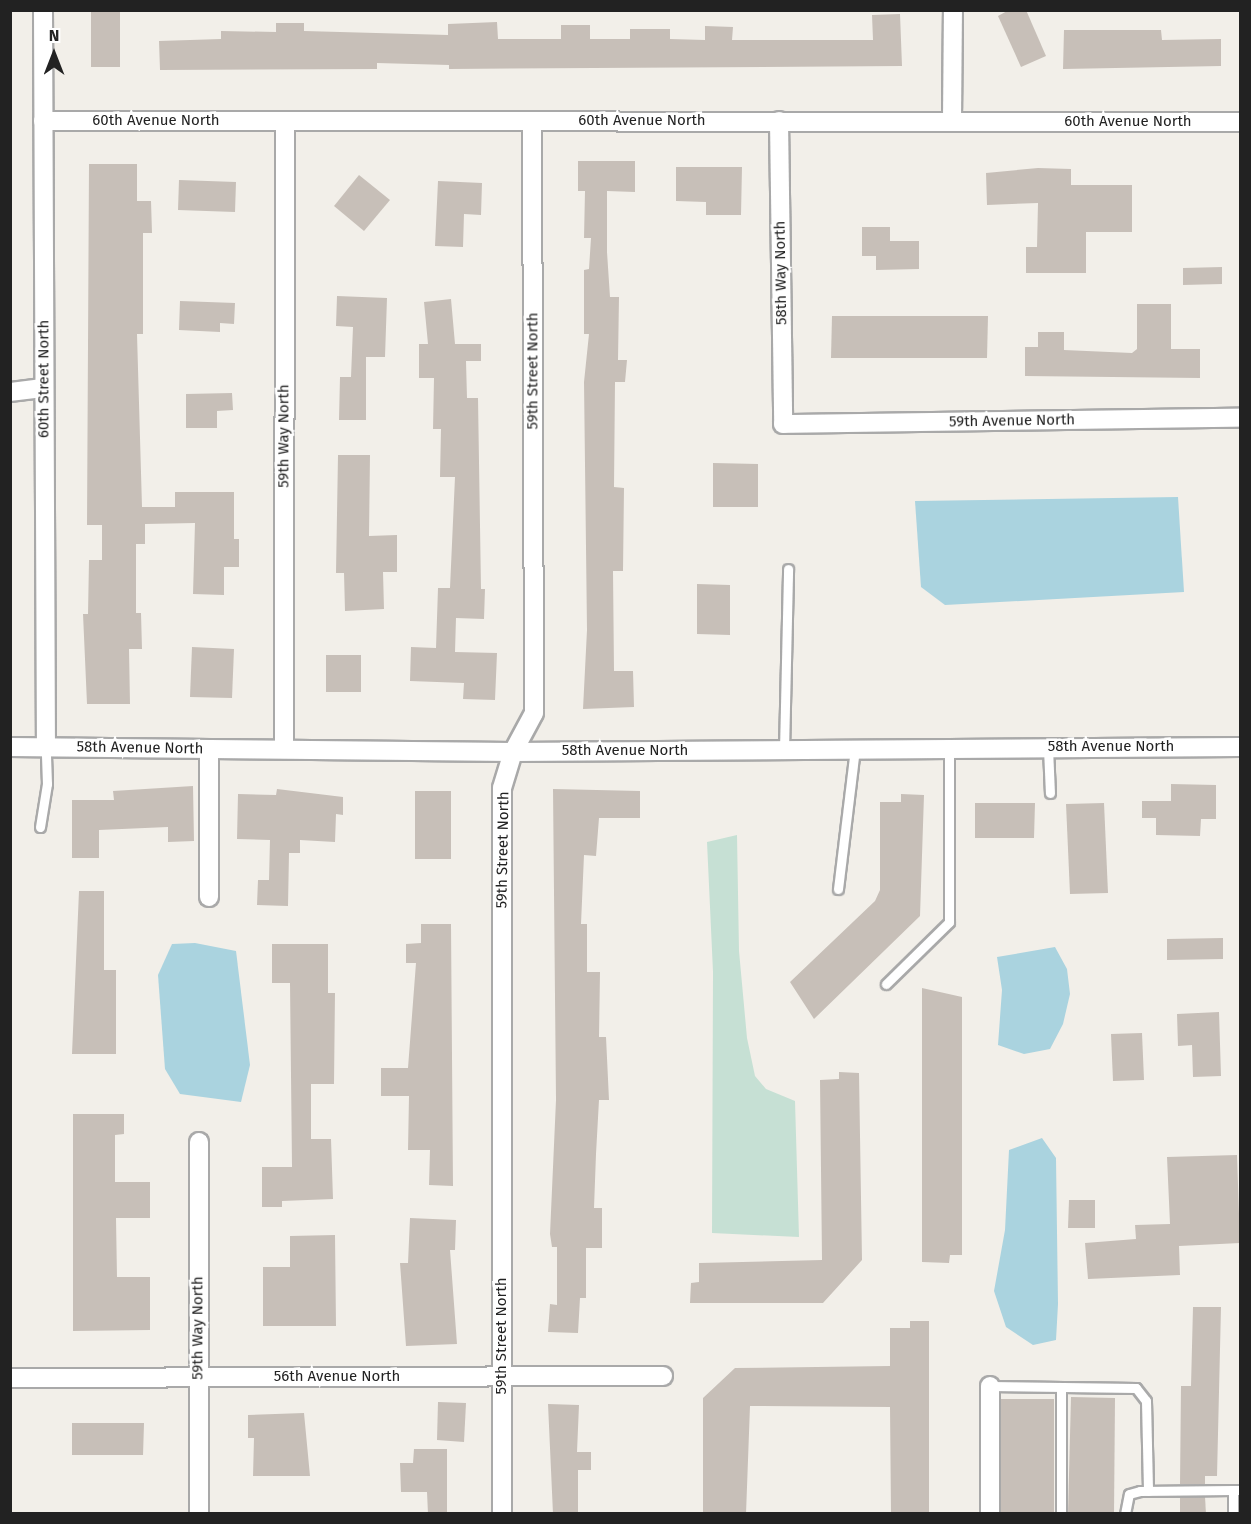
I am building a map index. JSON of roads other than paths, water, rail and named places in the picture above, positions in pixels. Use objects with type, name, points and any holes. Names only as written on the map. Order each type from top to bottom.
[{"type":"street","name":"60th Street North","points":[[43,10],[46,747]]},
{"type":"street","points":[[952,121],[953,10]]},
{"type":"street","name":"60th Avenue North","points":[[43,121],[1240,122]]},
{"type":"street","name":"59th Street North","points":[[502,1514],[502,788],[513,752],[534,713],[532,121]]},
{"type":"street","name":"58th Way North","points":[[779,121],[783,424]]},
{"type":"street","name":"59th Way North","points":[[284,749],[285,122]]},
{"type":"street","points":[[10,392],[44,388]]},
{"type":"street","name":"59th Avenue North","points":[[783,424],[1240,418]]},
{"type":"street","name":"58th Avenue North","points":[[10,747],[513,752],[1240,747]]},
{"type":"street","points":[[209,749],[209,897]]},
{"type":"street","name":"59th Way North","points":[[199,1142],[199,1514]]},
{"type":"street","name":"56th Avenue North","points":[[10,1378],[663,1376]]},
{"type":"street","points":[[990,1386],[990,1514]]},
{"type":"lane","points":[[784,750],[788,569]]},
{"type":"lane","points":[[40,827],[47,784],[46,747]]},
{"type":"lane","points":[[1048,748],[1050,793]]},
{"type":"lane","points":[[838,889],[855,749]]},
{"type":"lane","points":[[886,984],[949,922],[949,749]]},
{"type":"lane","points":[[990,1386],[1136,1388],[1146,1401],[1148,1491]]},
{"type":"lane","points":[[1061,1387],[1061,1514]]},
{"type":"lane","points":[[1125,1514],[1130,1494],[1148,1491],[1237,1490],[1233,1514]]},
{"type":"water","points":[[1178,497],[1184,592],[945,605],[921,587],[915,501]]},
{"type":"water","points":[[195,943],[236,951],[250,1065],[241,1102],[180,1094],[165,1069],[158,975],[172,944]]},
{"type":"water","points":[[1055,947],[1067,969],[1070,994],[1063,1024],[1050,1049],[1024,1054],[998,1045],[1002,990],[997,957]]},
{"type":"water","points":[[1042,1138],[1056,1158],[1058,1304],[1056,1340],[1033,1345],[1006,1327],[994,1291],[1005,1230],[1009,1150]]}]
